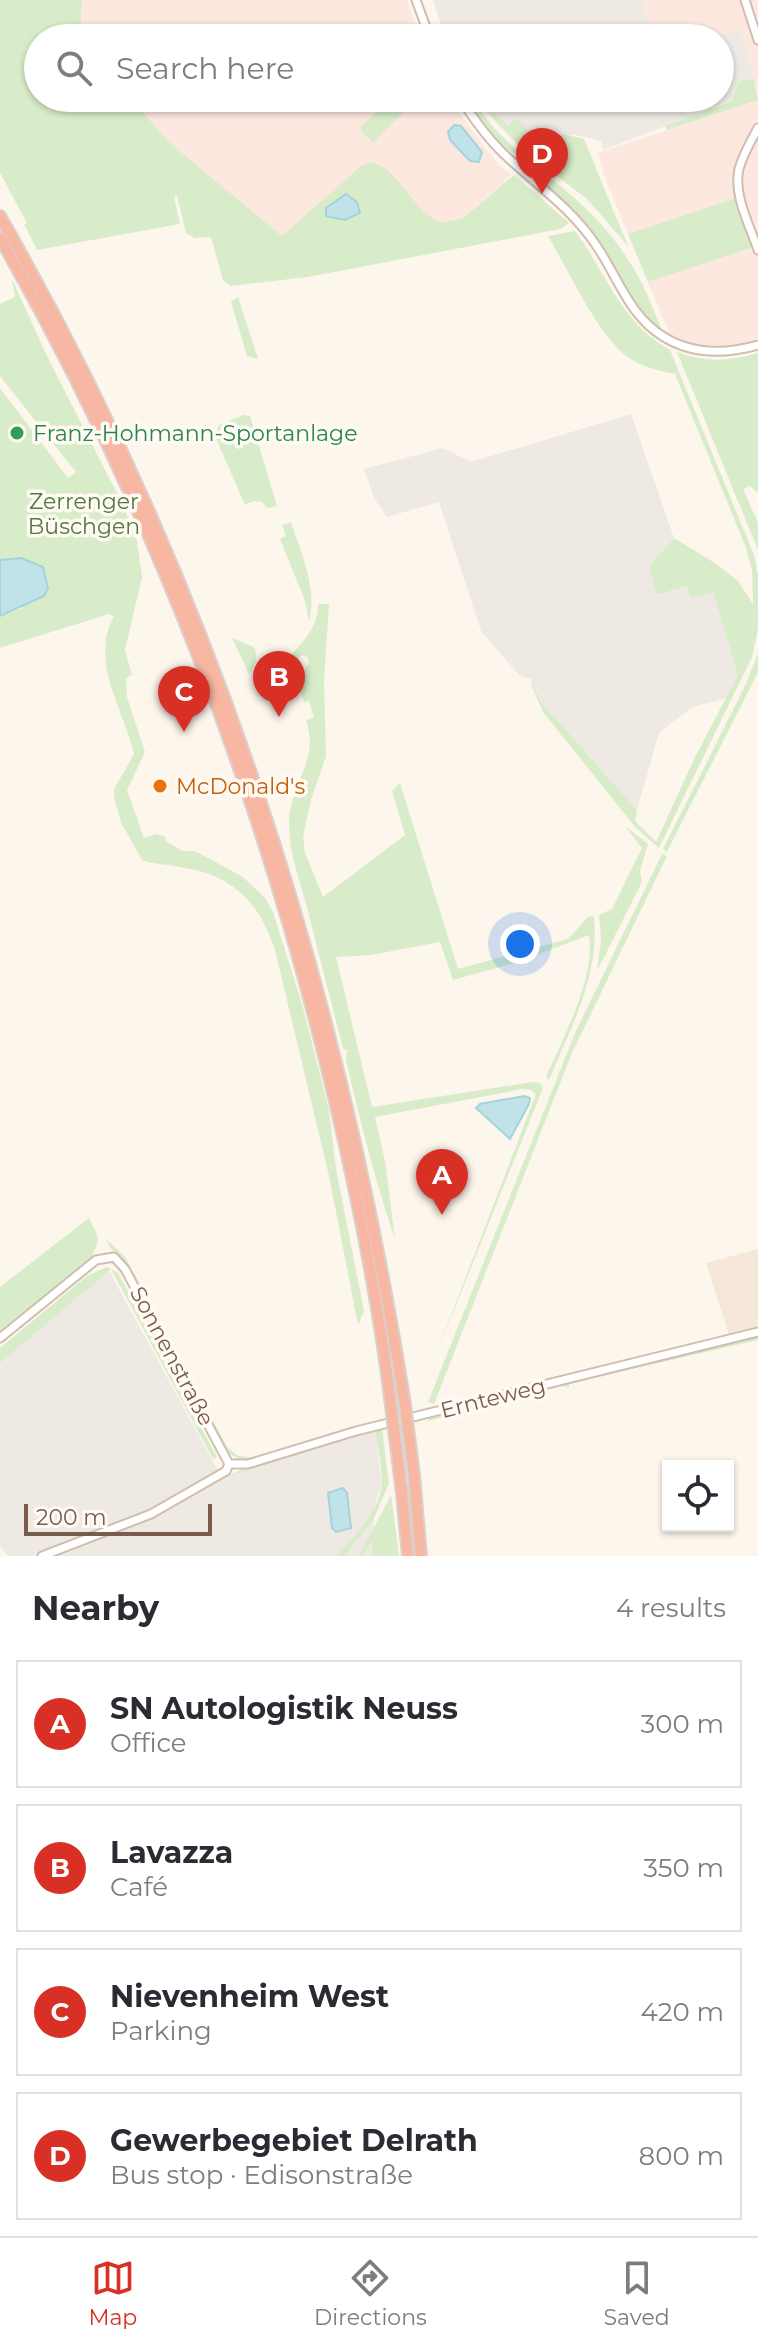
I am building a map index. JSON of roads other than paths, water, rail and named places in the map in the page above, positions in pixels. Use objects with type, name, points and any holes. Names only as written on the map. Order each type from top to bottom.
[{"type":"highway","points":[[0,216],[86,375],[138,484],[197,622],[258,786],[299,919],[335,1053],[374,1224],[405,1404],[421,1556]]},
{"type":"highway","points":[[0,238],[58,345],[131,498],[185,625],[247,790],[302,969],[362,1226],[391,1406],[408,1556]]},
{"type":"street","points":[[416,0],[425,24]]},
{"type":"street","points":[[745,0],[758,40]]},
{"type":"street","points":[[471,112],[499,149],[561,203],[578,222],[608,264],[632,308],[652,329],[676,344],[703,351],[734,351],[758,345]]},
{"type":"street","points":[[758,128],[739,167],[737,179],[758,250]]},
{"type":"street","name":"Sonnenstraße","points":[[0,1338],[96,1260],[108,1256],[119,1260],[229,1464]]},
{"type":"street","name":"Ernteweg","points":[[229,1464],[248,1464],[356,1431],[758,1332]]},
{"type":"street","points":[[42,1556],[163,1508],[226,1471],[229,1464]]},
{"type":"water","points":[[454,125],[461,126],[482,152],[479,162],[470,161],[450,140],[448,132]]},
{"type":"water","points":[[346,194],[357,202],[360,213],[345,220],[326,216],[326,208]]},
{"type":"water","points":[[21,558],[43,567],[48,588],[44,596],[0,616],[0,560]]},
{"type":"water","points":[[524,1096],[530,1098],[529,1104],[510,1139],[476,1108],[480,1104]]},
{"type":"water","points":[[343,1488],[347,1493],[351,1528],[336,1532],[332,1528],[328,1493]]},
{"type":"place","name":"Gewerbegebiet Delrath","points":[[542,194]]},
{"type":"place","name":"Franz-Hohmann-Sportanlage","points":[[17,433]]},
{"type":"place","name":"Lavazza","points":[[279,717]]},
{"type":"place","name":"Nievenheim West","points":[[184,732]]},
{"type":"place","name":"McDonald's","points":[[160,786]]},
{"type":"place","name":"SN Autologistik Neuss","points":[[442,1215]]},
{"type":"park label","name":"Zerrenger Büschgen","points":[[84,514]]}]
